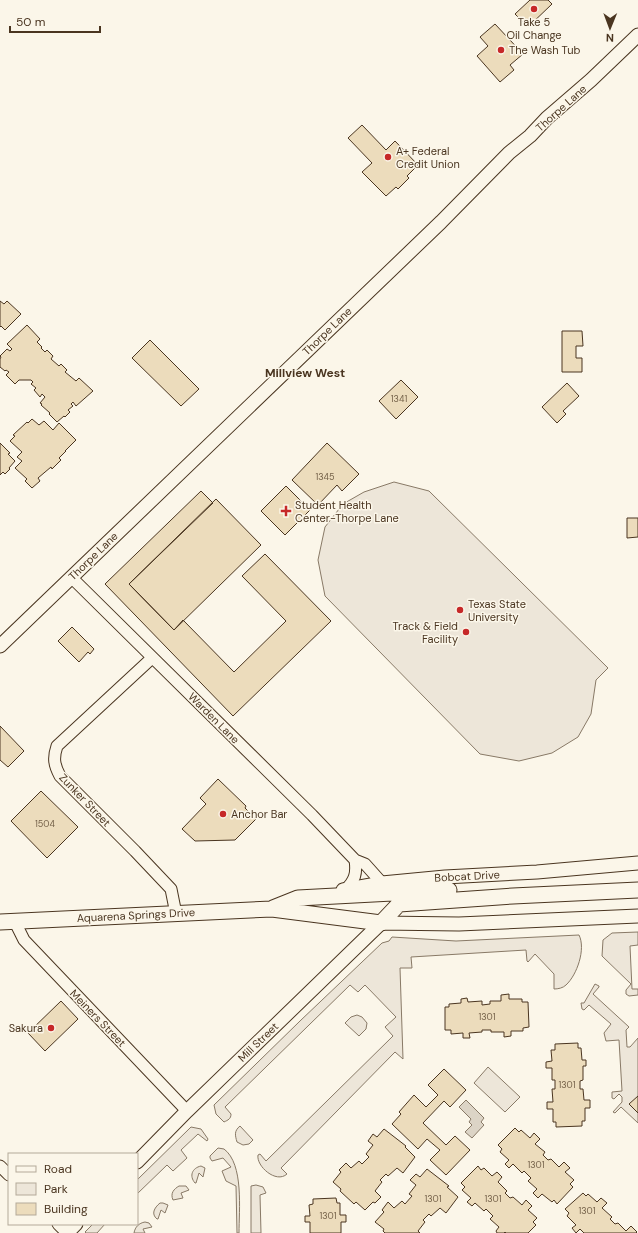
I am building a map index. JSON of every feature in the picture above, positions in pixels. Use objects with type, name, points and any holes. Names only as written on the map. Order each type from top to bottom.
[{"type":"main road","name":"Aquarena Springs Drive","points":[[272,909],[298,898],[465,890],[514,896]]},
{"type":"main road","name":"Aquarena Springs Drive","points":[[7,922],[272,909],[381,923],[399,904],[514,896],[638,890]]},
{"type":"street","name":"Thorpe Lane","points":[[0,646],[441,222],[509,154],[530,136],[547,118],[592,80],[638,35]]},
{"type":"street","name":"Warden Lane","points":[[71,577],[312,815],[355,860],[365,864],[382,883]]},
{"type":"street","name":"Zunker Street","points":[[152,658],[57,746],[54,754],[54,761],[55,768],[60,776],[135,851],[171,890],[176,914]]},
{"type":"street","points":[[346,890],[354,880],[356,873],[355,860]]},
{"type":"street","name":"Bobcat Drive","points":[[298,898],[382,883],[638,863]]},
{"type":"street","points":[[381,923],[459,924],[638,916]]},
{"type":"street","name":"Meiners Street","points":[[7,922],[187,1111]]},
{"type":"street","name":"Mill Street","points":[[138,1161],[187,1111],[381,923]]},
{"type":"street","points":[[0,1166],[8,1174]]},
{"type":"street","points":[[59,1225],[67,1233],[75,1225]]},
{"type":"green space","name":"Track & Field Facility","points":[[394,482],[429,491],[608,668],[596,680],[591,714],[578,737],[552,753],[519,761],[480,754],[325,596],[318,560],[325,527],[343,504],[364,492]]},
{"type":"green space","points":[[638,932],[638,945],[630,946],[632,989],[638,989],[638,995],[629,996],[626,994],[626,990],[631,984],[602,956],[603,940],[612,933]]},
{"type":"green space","points":[[579,935],[581,941],[581,954],[577,968],[570,981],[562,988],[557,989],[554,989],[554,974],[535,954],[528,962],[526,950],[411,957],[412,968],[400,968],[403,1059],[395,1052],[281,1168],[287,1174],[283,1177],[272,1175],[263,1168],[258,1159],[258,1155],[260,1154],[266,1161],[393,1036],[385,1027],[396,1017],[365,985],[358,992],[350,985],[225,1107],[231,1114],[229,1119],[224,1122],[216,1114],[214,1105],[382,943],[389,941],[392,937],[456,941]]},
{"type":"green space","points":[[595,984],[599,987],[593,994],[629,1027],[626,1030],[627,1047],[630,1047],[638,1038],[638,1123],[621,1107],[615,1113],[613,1112],[622,1102],[622,1097],[619,1094],[614,1099],[612,1098],[612,1092],[622,1091],[619,1040],[606,1041],[604,1033],[611,1024],[589,1005],[584,1010],[582,1009],[581,1003],[584,1003]]},
{"type":"green space","points":[[357,1015],[362,1017],[367,1023],[366,1029],[359,1036],[345,1023],[351,1017]]},
{"type":"green space","points":[[488,1067],[520,1097],[505,1112],[474,1083]]},
{"type":"green space","points":[[240,1126],[253,1140],[249,1144],[243,1145],[237,1142],[236,1133]]},
{"type":"green space","points":[[191,1127],[201,1129],[208,1139],[207,1141],[198,1134],[181,1150],[187,1158],[173,1171],[167,1165],[138,1193],[138,1179]]},
{"type":"green space","points":[[218,1148],[224,1149],[230,1156],[235,1165],[238,1176],[240,1200],[239,1233],[237,1233],[236,1186],[226,1181],[222,1171],[231,1167],[223,1158],[212,1161],[210,1158],[210,1156]]},
{"type":"green space","points":[[201,1166],[205,1168],[203,1177],[199,1173],[195,1183],[192,1178],[192,1173],[195,1169]]},
{"type":"green space","points":[[256,1185],[263,1187],[266,1193],[260,1195],[261,1233],[251,1233],[251,1186]]},
{"type":"green space","points":[[179,1186],[186,1186],[189,1190],[181,1193],[183,1198],[173,1200],[173,1192]]},
{"type":"green space","points":[[160,1203],[168,1205],[165,1213],[161,1210],[157,1219],[154,1215],[154,1211]]},
{"type":"green space","points":[[141,1223],[149,1223],[152,1227],[143,1229],[145,1233],[134,1233],[135,1229]]},
{"type":"green space","points":[[92,1225],[104,1225],[97,1233],[85,1232]]},
{"type":"shaded area","points":[[466,1100],[484,1118],[481,1122],[484,1125],[472,1138],[465,1132],[472,1125],[469,1122],[471,1119],[459,1107]]},
{"type":"building","name":"Take 5 Oil Change","points":[[530,0],[548,0],[552,4],[528,27],[515,14]]},
{"type":"building","name":"The Wash Tub","points":[[495,24],[523,54],[510,65],[514,70],[500,82],[477,56],[488,46],[480,37]]},
{"type":"building","name":"A+ Federal Credit Union","points":[[362,125],[386,150],[395,141],[418,165],[407,176],[409,178],[398,189],[396,187],[386,196],[362,172],[372,163],[348,138]]},
{"type":"building","points":[[0,301],[4,304],[7,301],[21,314],[5,330],[1,326],[0,327]]},
{"type":"building","points":[[27,325],[40,339],[37,342],[42,347],[41,348],[45,352],[47,350],[53,356],[51,359],[59,366],[61,364],[67,370],[65,372],[76,381],[79,378],[93,391],[76,406],[73,402],[71,404],[73,406],[68,410],[70,412],[57,422],[41,405],[42,404],[40,403],[45,397],[42,394],[40,397],[34,390],[36,388],[31,384],[33,382],[31,380],[19,380],[15,384],[6,375],[9,372],[0,367],[0,356],[7,349],[10,351],[12,349],[7,344]]},
{"type":"building","points":[[562,331],[582,331],[583,346],[576,346],[576,358],[582,358],[582,372],[562,372]]},
{"type":"building","points":[[150,340],[199,389],[181,406],[132,358]]},
{"type":"building","points":[[401,380],[418,397],[396,419],[379,401]]},
{"type":"building","points":[[567,383],[579,396],[563,411],[566,414],[557,423],[542,407]]},
{"type":"building","points":[[32,419],[39,425],[44,421],[53,430],[59,423],[76,440],[59,458],[61,460],[52,469],[51,467],[38,478],[40,481],[32,488],[25,481],[27,479],[15,468],[22,461],[17,457],[22,452],[10,441],[15,436],[13,435]]},
{"type":"building","points":[[0,443],[10,453],[8,454],[15,461],[5,474],[3,472],[0,475]]},
{"type":"building","points":[[327,443],[359,474],[342,491],[337,485],[318,505],[292,480]]},
{"type":"building","name":"Student Health Center-Thorpe Lane","points":[[286,486],[310,510],[285,535],[261,511]]},
{"type":"building","points":[[201,491],[213,503],[129,584],[174,630],[183,620],[234,672],[286,621],[242,576],[265,554],[331,621],[233,716],[105,584]]},
{"type":"building","points":[[216,499],[261,545],[174,630],[129,584]]},
{"type":"building","points":[[627,518],[638,518],[638,537],[627,538]]},
{"type":"building","points":[[72,627],[94,649],[90,654],[88,652],[79,662],[58,641]]},
{"type":"building","points":[[0,726],[24,751],[8,767],[0,760]]},
{"type":"building","name":"Anchor Bar","points":[[218,779],[246,806],[245,808],[256,819],[235,840],[195,841],[182,829],[206,804],[200,798]]},
{"type":"building","points":[[41,791],[78,827],[47,858],[11,821]]},
{"type":"building","points":[[509,994],[509,999],[522,999],[522,1002],[528,1002],[529,1027],[523,1028],[523,1031],[511,1031],[511,1036],[504,1037],[504,1032],[482,1030],[482,1032],[469,1033],[470,1038],[463,1038],[463,1033],[451,1034],[451,1030],[445,1030],[445,1007],[449,1007],[449,1004],[461,1003],[461,999],[467,998],[468,1002],[482,1001],[482,1005],[490,1004],[490,1001],[501,1001],[501,995]]},
{"type":"building","name":"Sakura","points":[[61,1001],[78,1019],[45,1051],[28,1033]]},
{"type":"building","points":[[578,1043],[578,1048],[581,1048],[582,1060],[586,1060],[586,1066],[583,1066],[583,1080],[580,1081],[580,1089],[583,1089],[584,1100],[590,1100],[590,1108],[585,1108],[585,1121],[582,1121],[582,1126],[556,1127],[556,1122],[553,1122],[553,1109],[547,1109],[547,1102],[553,1102],[552,1089],[555,1089],[555,1080],[552,1080],[552,1068],[546,1068],[546,1062],[552,1061],[551,1050],[555,1050],[555,1044]]},
{"type":"building","points":[[444,1069],[466,1090],[450,1107],[444,1101],[423,1123],[446,1145],[455,1136],[470,1150],[446,1175],[430,1160],[440,1150],[427,1139],[418,1149],[392,1124],[401,1114],[399,1112],[414,1095],[426,1107],[438,1095],[428,1085]]},
{"type":"building","points":[[638,1096],[638,1113],[629,1104]]},
{"type":"building","points":[[515,1128],[519,1132],[521,1130],[530,1138],[534,1133],[540,1139],[535,1144],[545,1152],[543,1155],[548,1160],[551,1159],[559,1167],[564,1162],[570,1168],[565,1172],[574,1180],[570,1184],[573,1187],[557,1204],[554,1200],[552,1202],[542,1194],[538,1198],[533,1193],[537,1189],[528,1181],[531,1178],[524,1171],[522,1173],[513,1164],[509,1168],[505,1164],[509,1160],[500,1152],[502,1149],[498,1145]]},
{"type":"building","points":[[384,1129],[406,1146],[405,1147],[415,1157],[403,1173],[397,1168],[388,1176],[386,1174],[380,1180],[382,1182],[375,1191],[381,1197],[365,1210],[356,1202],[354,1204],[333,1182],[341,1172],[339,1170],[346,1163],[351,1168],[359,1161],[362,1164],[369,1157],[366,1154],[373,1145],[368,1141],[373,1134],[377,1137]]},
{"type":"building","points":[[478,1166],[481,1170],[484,1168],[492,1176],[497,1172],[502,1177],[498,1182],[507,1191],[505,1193],[510,1198],[513,1197],[522,1205],[526,1200],[532,1206],[528,1210],[537,1218],[533,1222],[536,1225],[528,1233],[497,1233],[496,1231],[499,1227],[490,1219],[493,1216],[486,1209],[484,1211],[475,1203],[472,1206],[467,1202],[471,1198],[462,1190],[465,1187],[461,1183]]},
{"type":"building","points":[[427,1169],[449,1186],[447,1187],[458,1197],[446,1213],[440,1208],[431,1216],[429,1214],[423,1220],[425,1222],[418,1231],[420,1233],[385,1233],[383,1231],[384,1229],[375,1222],[384,1212],[382,1210],[388,1202],[394,1208],[402,1201],[405,1204],[412,1196],[409,1194],[416,1185],[410,1180],[416,1174],[420,1177]]},
{"type":"building","points":[[583,1193],[586,1196],[588,1194],[597,1202],[601,1198],[607,1203],[602,1208],[612,1217],[610,1219],[615,1224],[618,1223],[626,1231],[631,1226],[637,1232],[584,1233],[580,1229],[576,1233],[572,1228],[576,1225],[567,1216],[569,1213],[565,1209]]},
{"type":"building","points":[[336,1198],[337,1203],[340,1203],[340,1215],[346,1215],[346,1222],[341,1222],[341,1233],[310,1233],[310,1222],[305,1222],[305,1216],[310,1216],[309,1205],[313,1204],[313,1199]]},
{"type":"place","name":"Take 5 Oil Change","points":[[534,9]]},
{"type":"place","name":"The Wash Tub","points":[[501,50]]},
{"type":"place","name":"A+ Federal Credit Union","points":[[388,157]]},
{"type":"place","name":"Student Health Center-Thorpe Lane","points":[[286,511]]},
{"type":"place","name":"Texas State University","points":[[460,610]]},
{"type":"place","name":"Track & Field Facility","points":[[466,632]]},
{"type":"place","name":"Anchor Bar","points":[[223,814]]},
{"type":"place","name":"Sakura","points":[[51,1028]]},
{"type":"district","name":"Millview West","points":[[305,373]]}]
